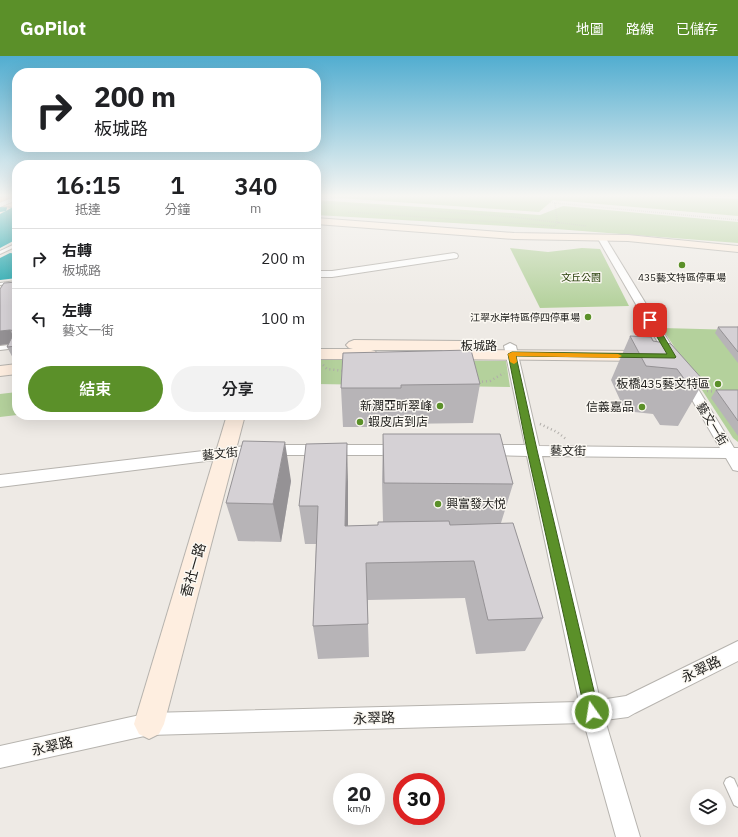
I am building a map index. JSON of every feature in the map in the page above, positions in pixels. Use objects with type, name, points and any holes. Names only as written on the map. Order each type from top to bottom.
[{"type":"street","points":[[399,233],[522,243],[603,240],[738,255]]},
{"type":"street","points":[[480,233],[670,242],[738,249]]},
{"type":"street","name":"藝文一街","points":[[603,240],[670,352],[734,453],[738,466]]},
{"type":"street","points":[[321,274],[332,274],[454,256]]},
{"type":"street","points":[[511,350],[532,450],[592,712],[628,837]]},
{"type":"street","name":"板城路","points":[[321,353],[511,350],[670,352]]},
{"type":"street","points":[[0,371],[12,370]]},
{"type":"street","points":[[0,379],[12,378]]},
{"type":"street","name":"香社一路","points":[[149,724],[235,420]]},
{"type":"street","name":"藝文街","points":[[0,481],[254,450],[418,450]]},
{"type":"street","name":"藝文街","points":[[472,450],[734,453]]},
{"type":"street","name":"永翠路","points":[[0,757],[149,724],[592,712],[628,706],[738,651]]},
{"type":"lane","points":[[0,253],[12,247]]},
{"type":"lane","points":[[0,284],[12,283]]},
{"type":"lane","points":[[0,348],[12,347]]},
{"type":"lane","points":[[730,783],[738,801]]},
{"type":"path","points":[[634,339],[648,332]]},
{"type":"path","points":[[321,359],[327,369],[349,371]]},
{"type":"path","points":[[474,382],[490,381],[504,373]]},
{"type":"path","points":[[705,391],[725,392]]},
{"type":"path","points":[[535,423],[544,425],[557,432],[567,440]]},
{"type":"green space","points":[[614,233],[738,233],[738,243]]},
{"type":"green space","name":"文丘公園","points":[[510,248],[548,252],[582,248],[600,249],[629,306],[540,308]]},
{"type":"green space","name":"板橋435藝文特區","points":[[662,328],[738,330],[738,442],[733,438]]},
{"type":"green space","points":[[321,359],[506,361],[510,387],[321,384]]},
{"type":"green space","points":[[12,393],[12,416],[0,417],[0,394]]},
{"type":"water","points":[[0,233],[12,233],[12,242],[0,248]]},
{"type":"water","points":[[12,253],[12,279],[0,280],[0,258]]},
{"type":"building","points":[[12,282],[12,330],[0,331],[0,289],[4,283]]},
{"type":"building","points":[[718,327],[738,327],[738,352]]},
{"type":"building","points":[[630,336],[651,337],[653,341],[671,344],[704,381],[685,380],[677,369],[646,366]]},
{"type":"building","points":[[12,337],[12,346],[7,347]]},
{"type":"building","points":[[471,350],[480,384],[401,385],[401,388],[341,388],[343,353]]},
{"type":"building","points":[[716,390],[738,390],[738,421]]},
{"type":"building","points":[[383,434],[500,434],[513,484],[384,483]]},
{"type":"building","points":[[243,441],[285,442],[273,504],[226,503]]},
{"type":"building","points":[[347,443],[345,526],[378,525],[378,522],[449,521],[450,525],[513,523],[543,618],[488,620],[474,561],[366,563],[368,624],[313,626],[318,506],[299,506],[306,444]]},
{"type":"slow traffic","points":[[514,362],[512,354],[618,356]]},
{"type":"place","name":"435藝文特區停車場","points":[[682,265]]},
{"type":"place","name":"江翠水岸特區停四停車場","points":[[588,317]]},
{"type":"place","name":"板橋435藝文特區","points":[[718,384]]},
{"type":"place","name":"新潤亞昕翠峰","points":[[440,406]]},
{"type":"place","name":"信義嘉品","points":[[642,407]]},
{"type":"place","name":"蝦皮店到店","points":[[360,422]]},
{"type":"place","name":"興富發大悦","points":[[438,504]]},
{"type":"route","points":[[592,712],[532,450],[512,354],[672,357],[650,320]]}]
